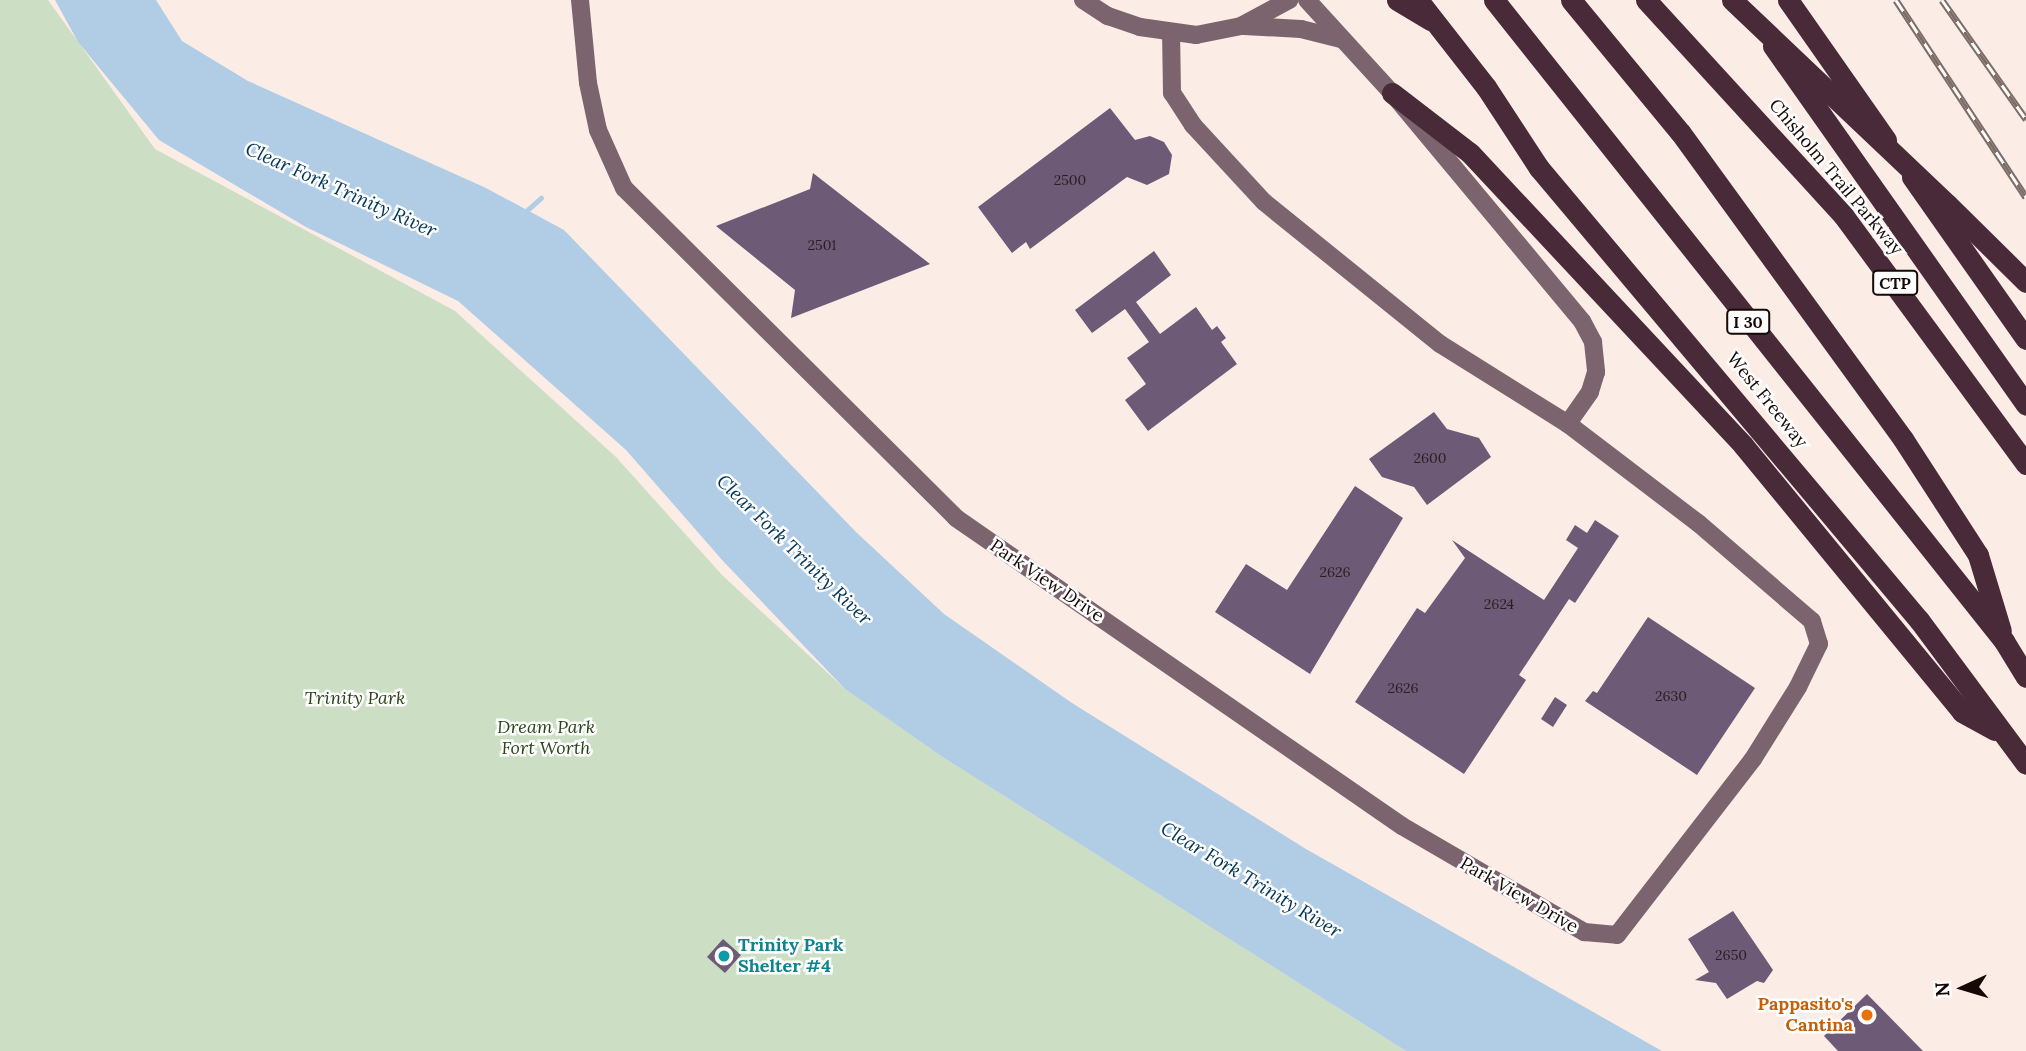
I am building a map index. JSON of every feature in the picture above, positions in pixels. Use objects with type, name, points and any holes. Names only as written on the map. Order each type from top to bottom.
[{"type":"highway","points":[[1396,0],[1437,24]]},
{"type":"highway","name":"West Freeway","points":[[1418,0],[1486,87],[1539,168],[1910,610],[2026,764]]},
{"type":"highway","name":"West Freeway","points":[[1494,0],[2004,641],[2026,677]]},
{"type":"highway","points":[[1571,0],[1680,132],[1903,439],[1978,555],[2004,641]]},
{"type":"highway","name":"Chisholm Trail Parkway","points":[[1646,0],[1857,233],[2026,464]]},
{"type":"highway","points":[[1732,0],[2026,282]]},
{"type":"highway","points":[[1740,0],[2026,405]]},
{"type":"highway","points":[[1788,0],[2026,339]]},
{"type":"highway","points":[[1392,93],[1470,153],[1743,446],[1962,712],[2003,735]]},
{"type":"street","name":"Park View Drive","points":[[580,0],[588,83],[598,130],[624,188],[956,518],[1402,826],[1584,932],[1617,935],[1753,759],[1814,661],[1819,643],[1812,621],[1794,602],[1567,424],[1440,344],[1264,202],[1193,125],[1172,93],[1171,32]]},
{"type":"street","points":[[1083,0],[1108,16],[1196,36],[1241,26],[1301,29],[1342,40]]},
{"type":"street","points":[[1241,26],[1289,0]]},
{"type":"street","points":[[1307,0],[1392,93],[1582,321],[1593,342],[1596,372],[1590,392],[1567,424]]},
{"type":"green space","name":"Trinity Park","points":[[0,0],[48,0],[155,149],[455,311],[616,457],[722,575],[845,689],[941,756],[1406,1051],[0,1051]]},
{"type":"water","name":"Clear Fork Trinity River","points":[[55,0],[156,0],[182,41],[248,81],[486,188],[564,230],[856,532],[944,614],[1072,703],[1306,849],[1662,1051],[1406,1051],[941,756],[845,689],[723,561],[626,450],[458,301],[306,227],[159,140],[78,42]]},
{"type":"building","points":[[1110,108],[1135,140],[1150,136],[1164,142],[1172,155],[1169,174],[1147,185],[1127,177],[1030,249],[1026,242],[1012,253],[978,207]]},
{"type":"building","points":[[813,173],[930,264],[791,318],[795,290],[716,226],[810,189]]},
{"type":"building","points":[[1154,251],[1171,275],[1136,302],[1160,334],[1196,307],[1212,330],[1217,326],[1226,338],[1221,342],[1237,364],[1148,431],[1125,400],[1146,384],[1127,358],[1149,342],[1125,309],[1092,333],[1075,310]]},
{"type":"building","points":[[1434,412],[1447,429],[1479,438],[1491,457],[1427,505],[1414,487],[1382,477],[1369,459]]},
{"type":"building","points":[[1355,486],[1403,518],[1310,674],[1215,612],[1246,564],[1287,590]]},
{"type":"building","points":[[1595,520],[1619,536],[1575,603],[1569,599],[1519,675],[1526,680],[1464,774],[1355,702],[1417,608],[1425,613],[1465,558],[1452,540],[1544,600],[1578,548],[1566,540],[1575,525],[1587,533]]},
{"type":"building","points":[[1648,617],[1755,688],[1697,775],[1585,701],[1593,691],[1597,693]]},
{"type":"building","points":[[1555,697],[1567,705],[1553,727],[1541,719]]},
{"type":"building","points":[[1733,911],[1773,970],[1764,983],[1757,981],[1727,999],[1716,983],[1695,980],[1709,972],[1688,939]]},
{"type":"building","name":"Trinity Park Shelter #4","points":[[723,939],[741,955],[725,973],[707,957]]},
{"type":"building","name":"Pappasito's Cantina","points":[[1867,994],[1923,1051],[1838,1051],[1824,1036]]},
{"type":"waterway","points":[[523,214],[541,198]]},
{"type":"railway","points":[[1896,0],[2026,197]]},
{"type":"railway","points":[[1942,0],[2026,119]]},
{"type":"place","name":"Trinity Park Shelter #4","points":[[724,956]]},
{"type":"place","name":"Pappasito's Cantina","points":[[1867,1015]]},
{"type":"park label","name":"Dream Park Fort Worth","points":[[546,738]]}]
